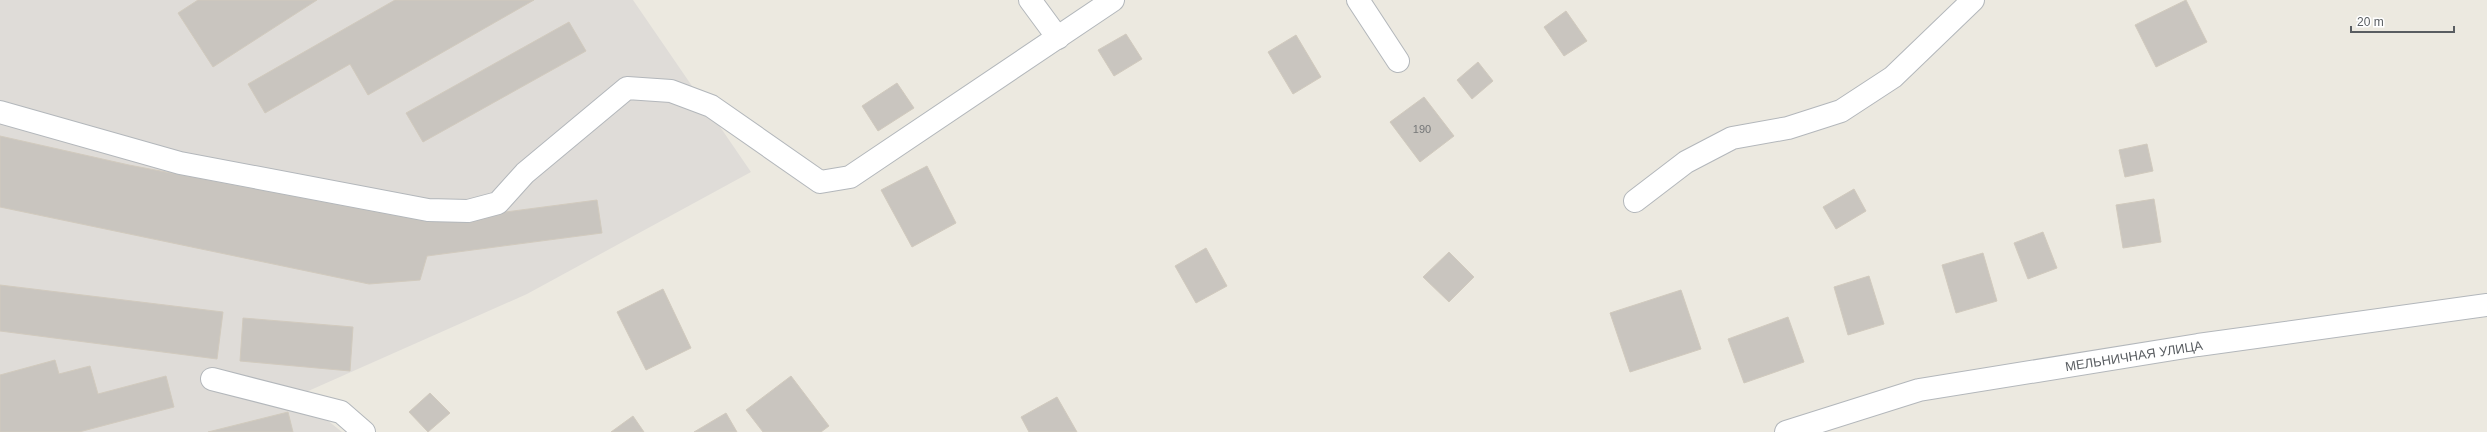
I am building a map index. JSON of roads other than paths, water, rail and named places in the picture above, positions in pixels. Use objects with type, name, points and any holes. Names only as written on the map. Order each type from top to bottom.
[{"type":"street","points":[[1030,0],[1058,38]]},
{"type":"street","points":[[0,112],[180,164],[428,210],[468,210],[498,202],[525,172],[627,88],[671,91],[711,106],[820,182],[850,178],[1113,0]]},
{"type":"street","points":[[1358,0],[1398,61]]},
{"type":"street","points":[[1635,201],[1686,162],[1732,138],[1788,128],[1841,111],[1893,78],[1973,0]]},
{"type":"street","name":"МЕЛЬНИЧНАЯ УЛИЦА","points":[[1786,432],[1919,390],[2198,345],[2487,305]]},
{"type":"street","points":[[212,379],[341,412],[364,432]]}]
